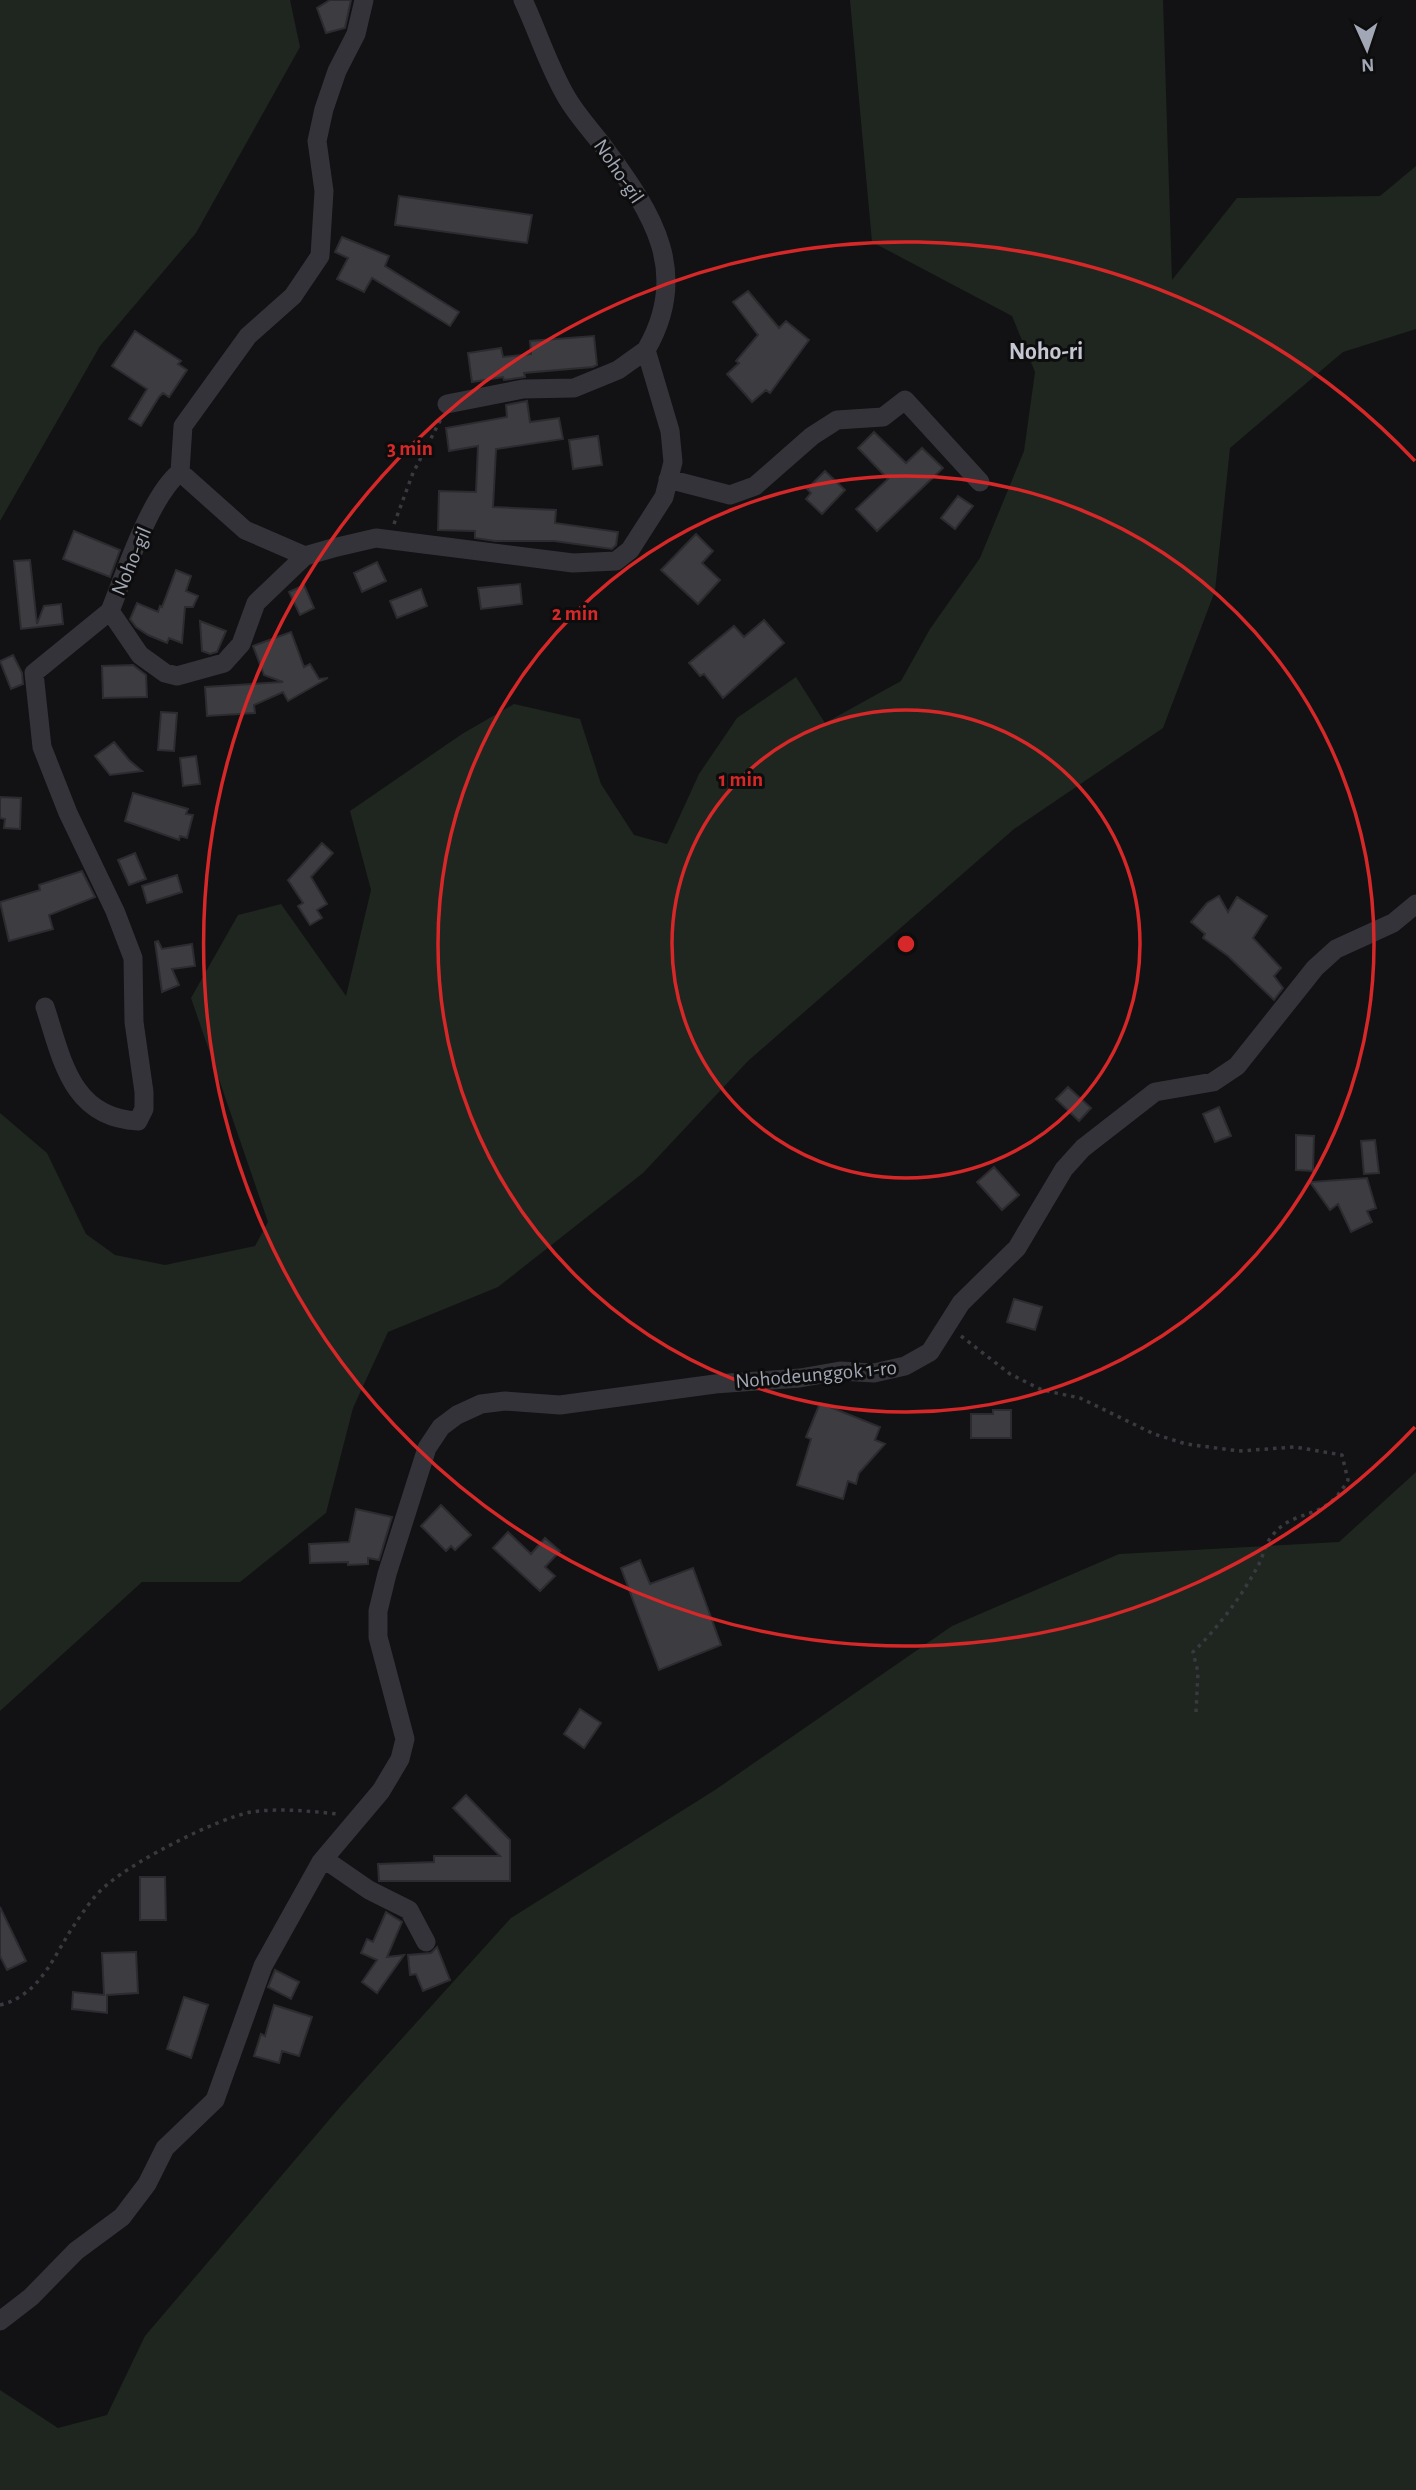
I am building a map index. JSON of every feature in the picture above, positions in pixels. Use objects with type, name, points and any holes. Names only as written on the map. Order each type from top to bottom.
[{"type":"street","points":[[305,556],[245,530],[180,471],[183,426],[248,336],[293,296],[320,256],[324,191],[317,141],[324,109],[337,71],[356,34],[364,0]]},
{"type":"street","name":"Noho-gil","points":[[447,404],[523,389],[573,388],[618,370],[646,350],[659,329],[669,272],[665,253],[647,214],[567,98],[523,0]]},
{"type":"street","name":"Noho-gil","points":[[180,471],[170,480],[150,517],[110,611],[140,654],[165,673],[177,676],[224,663],[241,644],[256,603],[305,556],[376,538],[573,563],[616,561],[630,550],[664,497],[673,462],[670,431],[646,350]]},
{"type":"street","points":[[668,479],[730,495],[755,486],[812,436],[837,419],[883,416],[905,400],[980,482]]},
{"type":"street","points":[[45,1007],[73,1087],[118,1120],[138,1121],[144,1109],[144,1092],[134,1022],[133,958],[115,911],[68,813],[42,747],[34,673],[110,611]]},
{"type":"street","name":"Nohodeunggok 1-ro","points":[[0,2321],[31,2297],[76,2251],[122,2217],[147,2184],[165,2148],[215,2100],[263,1966],[324,1859],[381,1791],[400,1759],[405,1740],[378,1637],[378,1611],[427,1448],[441,1427],[457,1415],[481,1404],[505,1401],[573,1404],[715,1384],[800,1378],[840,1371],[874,1373],[905,1366],[930,1352],[968,1295],[1017,1248],[1064,1169],[1083,1148],[1155,1092],[1213,1082],[1237,1066],[1315,968],[1336,948],[1393,923],[1416,904]]},
{"type":"street","points":[[324,1859],[369,1890],[409,1910],[425,1942]]},
{"type":"path","points":[[390,540],[413,473],[447,404]]},
{"type":"path","points":[[949,1325],[979,1353],[1010,1374],[1042,1390],[1080,1398],[1154,1434],[1186,1444],[1239,1451],[1295,1447],[1342,1455],[1348,1480],[1339,1498],[1324,1509],[1291,1521],[1272,1536],[1258,1567],[1213,1633],[1192,1652],[1198,1672],[1196,1712]]},
{"type":"path","points":[[0,2005],[27,1993],[39,1982],[77,1921],[107,1884],[139,1864],[218,1823],[251,1812],[299,1811],[360,1816]]},
{"type":"shaded area","points":[[0,0],[290,0],[300,47],[196,233],[100,346],[0,521]]},
{"type":"shaded area","points":[[850,0],[1163,0],[1172,280],[1237,198],[1380,196],[1416,166],[1416,329],[1343,352],[1230,448],[1215,591],[1163,728],[1014,829],[748,1061],[643,1173],[498,1287],[388,1332],[353,1408],[326,1513],[240,1582],[142,1582],[0,1711],[0,1113],[47,1153],[86,1234],[115,1255],[165,1265],[255,1246],[268,1222],[191,998],[238,915],[281,904],[346,996],[371,890],[350,811],[462,734],[514,704],[580,719],[601,784],[634,835],[667,844],[699,774],[737,718],[796,677],[825,723],[901,681],[930,629],[980,558],[1024,451],[1035,372],[1012,316],[872,242]]},
{"type":"shaded area","points":[[1416,1472],[1416,2490],[0,2490],[0,2390],[58,2428],[107,2415],[145,2336],[340,2107],[511,1918],[715,1790],[952,1626],[1119,1554],[1339,1542]]},
{"type":"building","points":[[330,0],[351,0],[345,28],[326,33],[317,8]]},
{"type":"building","points":[[399,196],[532,215],[527,243],[395,225]]},
{"type":"building","points":[[342,237],[389,256],[385,266],[459,312],[450,326],[372,278],[364,292],[337,279],[348,258],[335,252]]},
{"type":"building","points":[[748,291],[779,328],[786,321],[809,340],[770,393],[766,390],[752,402],[727,374],[739,363],[736,361],[758,335],[733,302]]},
{"type":"building","points":[[135,331],[181,361],[178,364],[187,370],[169,397],[163,393],[159,397],[141,426],[129,419],[147,389],[112,366]]},
{"type":"building","points":[[594,336],[597,365],[593,367],[524,373],[525,377],[472,382],[468,353],[501,348],[503,357],[531,354],[530,341]]},
{"type":"building","points":[[527,401],[530,422],[559,418],[563,439],[496,449],[493,507],[556,510],[555,523],[618,532],[616,545],[612,549],[554,541],[495,541],[475,538],[475,531],[438,530],[439,491],[476,492],[478,446],[449,451],[446,428],[507,417],[506,405]]},
{"type":"building","points":[[874,432],[906,463],[922,448],[943,468],[877,531],[856,509],[888,479],[858,448]]},
{"type":"building","points":[[598,436],[602,465],[573,469],[569,440]]},
{"type":"building","points":[[825,471],[845,490],[822,514],[806,499],[811,493],[807,489]]},
{"type":"building","points":[[958,496],[973,506],[955,529],[941,518]]},
{"type":"building","points":[[74,531],[120,550],[110,577],[63,559]]},
{"type":"building","points":[[696,534],[713,551],[702,563],[720,580],[698,604],[661,570]]},
{"type":"building","points":[[30,560],[37,624],[44,606],[61,604],[63,624],[21,629],[14,561]]},
{"type":"building","points":[[377,562],[386,581],[362,592],[354,573]]},
{"type":"building","points":[[176,570],[191,576],[186,591],[198,596],[193,607],[185,607],[182,643],[169,638],[167,643],[148,635],[130,619],[137,603],[158,612]]},
{"type":"building","points":[[520,584],[522,604],[481,609],[478,588]]},
{"type":"building","points":[[304,585],[314,608],[300,615],[289,592]]},
{"type":"building","points":[[421,589],[427,606],[397,618],[390,601]]},
{"type":"building","points":[[764,620],[784,643],[723,698],[704,674],[700,676],[689,663],[734,626],[744,637]]},
{"type":"building","points":[[200,621],[226,631],[217,652],[210,654],[202,651]]},
{"type":"building","points":[[291,632],[304,667],[310,664],[319,679],[328,678],[288,701],[283,692],[254,705],[255,713],[207,716],[205,687],[283,682],[264,675],[253,646]]},
{"type":"building","points":[[13,655],[22,673],[23,684],[11,689],[0,661]]},
{"type":"building","points":[[133,665],[146,675],[147,697],[103,698],[102,666]]},
{"type":"building","points":[[161,712],[177,713],[174,751],[158,750]]},
{"type":"building","points":[[114,742],[142,771],[110,775],[95,756]]},
{"type":"building","points":[[196,756],[200,784],[183,786],[180,758]]},
{"type":"building","points":[[133,793],[188,809],[186,814],[193,815],[187,838],[180,836],[179,840],[125,821]]},
{"type":"building","points":[[0,797],[21,798],[20,829],[4,828],[5,819],[0,818]]},
{"type":"building","points":[[322,843],[333,853],[311,877],[327,904],[317,910],[322,918],[310,925],[298,906],[303,903],[288,880]]},
{"type":"building","points":[[135,853],[146,879],[129,885],[118,860]]},
{"type":"building","points":[[82,871],[95,897],[49,915],[53,929],[9,941],[0,902],[40,890],[39,885]]},
{"type":"building","points":[[177,875],[182,892],[147,903],[142,886]]},
{"type":"building","points":[[1219,896],[1228,912],[1237,897],[1267,916],[1253,938],[1281,968],[1274,976],[1283,988],[1274,1000],[1228,956],[1203,938],[1205,934],[1191,922],[1207,903]]},
{"type":"building","points":[[158,941],[162,949],[192,944],[195,966],[172,969],[179,985],[162,992],[155,942]]},
{"type":"building","points":[[1068,1087],[1091,1108],[1079,1121],[1056,1099]]},
{"type":"building","points":[[1219,1107],[1231,1136],[1215,1142],[1203,1114]]},
{"type":"building","points":[[1296,1135],[1314,1136],[1313,1171],[1296,1170]]},
{"type":"building","points":[[1375,1140],[1379,1173],[1364,1174],[1361,1141]]},
{"type":"building","points":[[994,1167],[1019,1195],[1002,1210],[977,1182]]},
{"type":"building","points":[[1367,1178],[1376,1208],[1367,1211],[1372,1222],[1351,1232],[1338,1204],[1330,1210],[1310,1182]]},
{"type":"building","points":[[1014,1299],[1042,1307],[1035,1330],[1007,1322]]},
{"type":"building","points":[[820,1403],[880,1427],[875,1440],[885,1444],[859,1473],[856,1484],[848,1481],[843,1499],[797,1485],[811,1439],[806,1437]]},
{"type":"building","points":[[993,1410],[1011,1410],[1011,1438],[971,1438],[971,1414],[993,1414]]},
{"type":"building","points":[[441,1505],[471,1535],[455,1550],[451,1546],[446,1551],[421,1526]]},
{"type":"building","points":[[356,1509],[392,1517],[379,1560],[368,1558],[368,1564],[348,1565],[348,1562],[310,1563],[309,1544],[349,1542]]},
{"type":"building","points":[[508,1532],[531,1554],[545,1538],[560,1551],[545,1567],[555,1576],[540,1591],[493,1548]]},
{"type":"building","points":[[640,1560],[650,1584],[693,1568],[721,1645],[659,1670],[621,1568]]},
{"type":"building","points":[[580,1709],[601,1723],[584,1748],[564,1734]]},
{"type":"building","points":[[466,1795],[510,1840],[510,1881],[379,1881],[378,1864],[434,1862],[434,1856],[500,1856],[453,1808]]},
{"type":"building","points":[[140,1877],[165,1877],[166,1920],[140,1920]]},
{"type":"building","points":[[0,1907],[26,1961],[7,1970],[0,1956]]},
{"type":"building","points":[[386,1912],[402,1922],[387,1957],[404,1955],[377,1993],[362,1982],[377,1960],[361,1953],[367,1939],[373,1942]]},
{"type":"building","points":[[437,1947],[450,1980],[423,1991],[416,1974],[410,1975],[408,1955],[431,1953]]},
{"type":"building","points":[[136,1952],[138,1993],[107,1995],[107,2013],[72,2009],[73,1992],[104,1995],[102,1953]]},
{"type":"building","points":[[275,1970],[299,1982],[291,1999],[268,1987]]},
{"type":"building","points":[[184,1997],[208,2005],[191,2058],[167,2049]]},
{"type":"building","points":[[274,2005],[312,2017],[299,2056],[282,2051],[279,2063],[254,2056],[261,2034],[265,2036]]},
{"type":"district","name":"Noho-ri","points":[[1046,351]]}]
